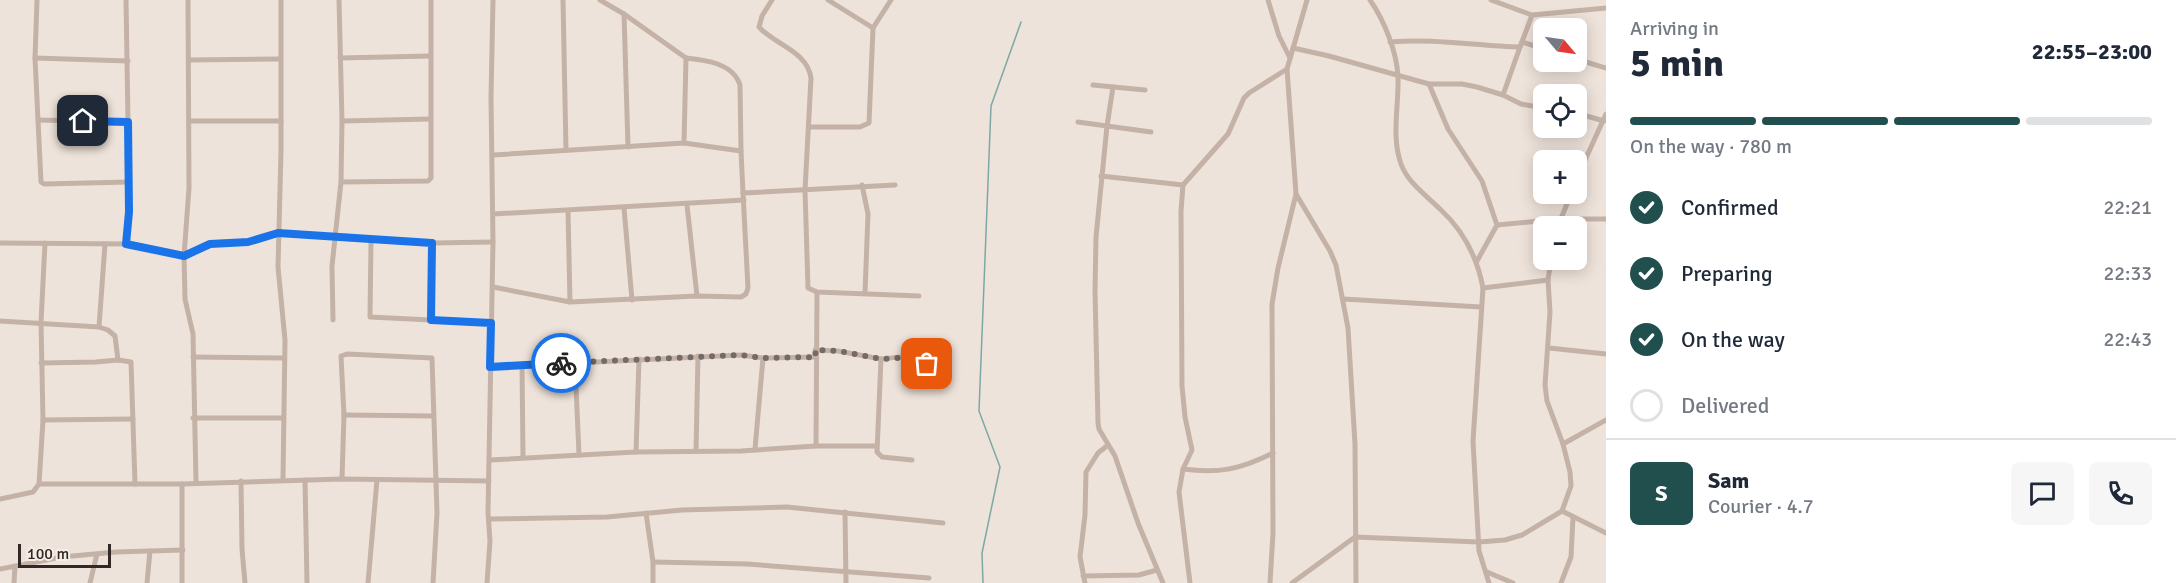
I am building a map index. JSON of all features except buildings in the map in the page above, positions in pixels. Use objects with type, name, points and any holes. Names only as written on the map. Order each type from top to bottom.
[{"type":"street","points":[[37,0],[35,58],[41,182],[44,184],[129,182]]},
{"type":"street","points":[[126,0],[129,182],[126,244]]},
{"type":"street","points":[[188,0],[189,188],[184,256],[185,299],[193,333],[196,483]]},
{"type":"street","points":[[281,0],[281,184],[278,233],[279,284],[285,340],[283,479]]},
{"type":"street","points":[[333,320],[332,266],[341,182],[339,0]]},
{"type":"street","points":[[341,182],[428,181],[431,178],[431,0]]},
{"type":"street","points":[[487,583],[490,541],[490,367],[494,242],[491,98],[494,0]]},
{"type":"street","points":[[563,0],[566,150]]},
{"type":"street","points":[[493,288],[570,302],[697,296],[741,297],[748,291],[738,79],[730,70],[718,64],[686,58],[624,14],[600,0]]},
{"type":"street","points":[[772,0],[762,16],[759,27],[800,57],[808,67],[811,78],[805,190],[807,285],[809,289],[817,292],[919,296]]},
{"type":"street","points":[[828,0],[873,28]]},
{"type":"street","points":[[809,127],[860,126],[869,123],[873,28],[891,0]]},
{"type":"street","points":[[1268,0],[1279,36],[1290,58]]},
{"type":"street","points":[[1270,583],[1273,532],[1272,304],[1278,268],[1296,194],[1287,69],[1307,0]]},
{"type":"street","points":[[1370,0],[1390,42],[1398,76],[1396,127],[1397,150],[1401,165],[1408,177],[1454,222],[1477,261],[1483,288],[1473,441],[1479,542],[1489,583]]},
{"type":"street","points":[[1491,0],[1532,15],[1606,8]]},
{"type":"street","points":[[624,14],[628,147]]},
{"type":"street","points":[[1503,95],[1532,15]]},
{"type":"street","points":[[1390,42],[1432,40],[1479,46],[1521,45],[1533,47]]},
{"type":"street","points":[[1293,48],[1429,84],[1462,84],[1533,106]]},
{"type":"street","points":[[340,58],[430,56]]},
{"type":"street","points":[[35,58],[128,61]]},
{"type":"street","points":[[684,143],[686,58]]},
{"type":"street","points":[[189,60],[280,59]]},
{"type":"street","points":[[1587,62],[1606,68]]},
{"type":"street","points":[[1190,583],[1179,492],[1183,469],[1192,450],[1185,417],[1182,378],[1181,211],[1183,185],[1228,134],[1244,98],[1287,69]]},
{"type":"street","points":[[1429,84],[1448,129],[1482,181],[1497,225],[1477,261]]},
{"type":"street","points":[[1093,85],[1145,90]]},
{"type":"street","points":[[1113,87],[1101,176],[1095,291],[1098,423],[1099,429],[1115,456],[1163,583]]},
{"type":"street","points":[[1587,115],[1605,118],[1587,156]]},
{"type":"street","points":[[342,121],[430,119]]},
{"type":"street","points":[[38,120],[128,122]]},
{"type":"street","points":[[190,121],[281,121]]},
{"type":"street","points":[[1078,122],[1151,132]]},
{"type":"street","points":[[493,155],[684,143],[741,151]]},
{"type":"street","points":[[1101,176],[1183,185]]},
{"type":"street","points":[[743,194],[862,185],[895,185]]},
{"type":"street","points":[[862,185],[868,214],[865,293]]},
{"type":"street","points":[[1296,194],[1330,250],[1336,265],[1348,328],[1353,377],[1356,583]]},
{"type":"street","points":[[494,214],[744,201]]},
{"type":"street","points":[[687,205],[697,296]]},
{"type":"street","points":[[624,208],[632,300]]},
{"type":"street","points":[[568,211],[570,302]]},
{"type":"street","points":[[1587,219],[1606,219]]},
{"type":"street","points":[[1497,225],[1533,222]]},
{"type":"street","points":[[0,243],[126,244],[184,256],[210,244],[248,242],[278,233],[371,241],[494,242]]},
{"type":"street","points":[[371,241],[370,317],[491,323]]},
{"type":"street","points":[[0,499],[33,492],[39,484],[43,420],[41,322],[45,243]]},
{"type":"street","points":[[431,320],[432,243]]},
{"type":"street","points":[[99,327],[105,244]]},
{"type":"street","points":[[1292,583],[1355,537],[1479,542],[1505,540],[1522,535],[1562,511],[1571,486],[1570,472],[1563,444],[1546,401],[1545,385],[1550,312],[1550,270]]},
{"type":"street","points":[[1483,288],[1548,280]]},
{"type":"street","points":[[816,446],[817,292]]},
{"type":"street","points":[[1343,299],[1481,307]]},
{"type":"street","points":[[0,321],[99,327],[115,336],[118,360]]},
{"type":"street","points":[[1548,348],[1606,354]]},
{"type":"street","points":[[815,350],[838,351],[881,359],[913,357],[922,360],[932,368]]},
{"type":"street","points":[[342,478],[344,415],[341,356],[347,354],[432,358],[437,513],[433,583]]},
{"type":"street","points":[[490,367],[698,356],[816,357]]},
{"type":"street","points":[[696,451],[698,356]]},
{"type":"street","points":[[193,357],[284,358]]},
{"type":"street","points":[[755,449],[763,358]]},
{"type":"street","points":[[636,452],[639,359]]},
{"type":"street","points":[[881,359],[876,446],[880,456],[912,460]]},
{"type":"street","points":[[41,363],[118,360],[129,361],[133,364],[135,484]]},
{"type":"street","points":[[575,363],[579,455]]},
{"type":"street","points":[[522,364],[523,457]]},
{"type":"street","points":[[344,415],[433,416]]},
{"type":"street","points":[[193,418],[283,418]]},
{"type":"street","points":[[43,420],[133,419]]},
{"type":"street","points":[[1563,444],[1606,420]]},
{"type":"street","points":[[1085,583],[1080,544],[1085,515],[1086,472],[1098,453],[1108,445]]},
{"type":"street","points":[[490,460],[636,452],[876,446]]},
{"type":"street","points":[[1183,469],[1222,471],[1252,464],[1273,453]]},
{"type":"street","points":[[39,484],[182,484],[342,478],[489,481]]},
{"type":"street","points":[[305,480],[307,583]]},
{"type":"street","points":[[368,583],[377,480]]},
{"type":"street","points":[[241,481],[245,583]]},
{"type":"street","points":[[182,484],[182,583]]},
{"type":"street","points":[[489,519],[607,517],[646,513],[787,507],[943,523]]},
{"type":"street","points":[[1562,511],[1606,533]]},
{"type":"street","points":[[845,512],[846,583]]},
{"type":"street","points":[[646,513],[653,562],[653,583]]},
{"type":"street","points":[[1561,583],[1571,557],[1573,518]]},
{"type":"street","points":[[0,569],[62,557],[183,550]]},
{"type":"street","points":[[147,583],[150,551]]},
{"type":"street","points":[[90,583],[97,554]]},
{"type":"street","points":[[653,562],[747,564],[929,578]]},
{"type":"street","points":[[14,583],[15,567]]},
{"type":"street","points":[[1083,576],[1139,575],[1157,570]]},
{"type":"street","points":[[1487,572],[1514,583]]},
{"type":"waterway","points":[[983,583],[982,553],[1000,467],[979,411],[991,106],[1021,22]]},
{"type":"way so far","points":[[561,363],[741,355],[763,358],[816,357],[815,350],[838,351],[881,359],[913,357],[927,364]]},
{"type":"route","points":[[83,121],[128,122],[129,212],[126,244],[184,256],[210,244],[248,242],[278,233],[371,241],[432,243],[431,320],[491,323],[490,367],[561,363]]}]
